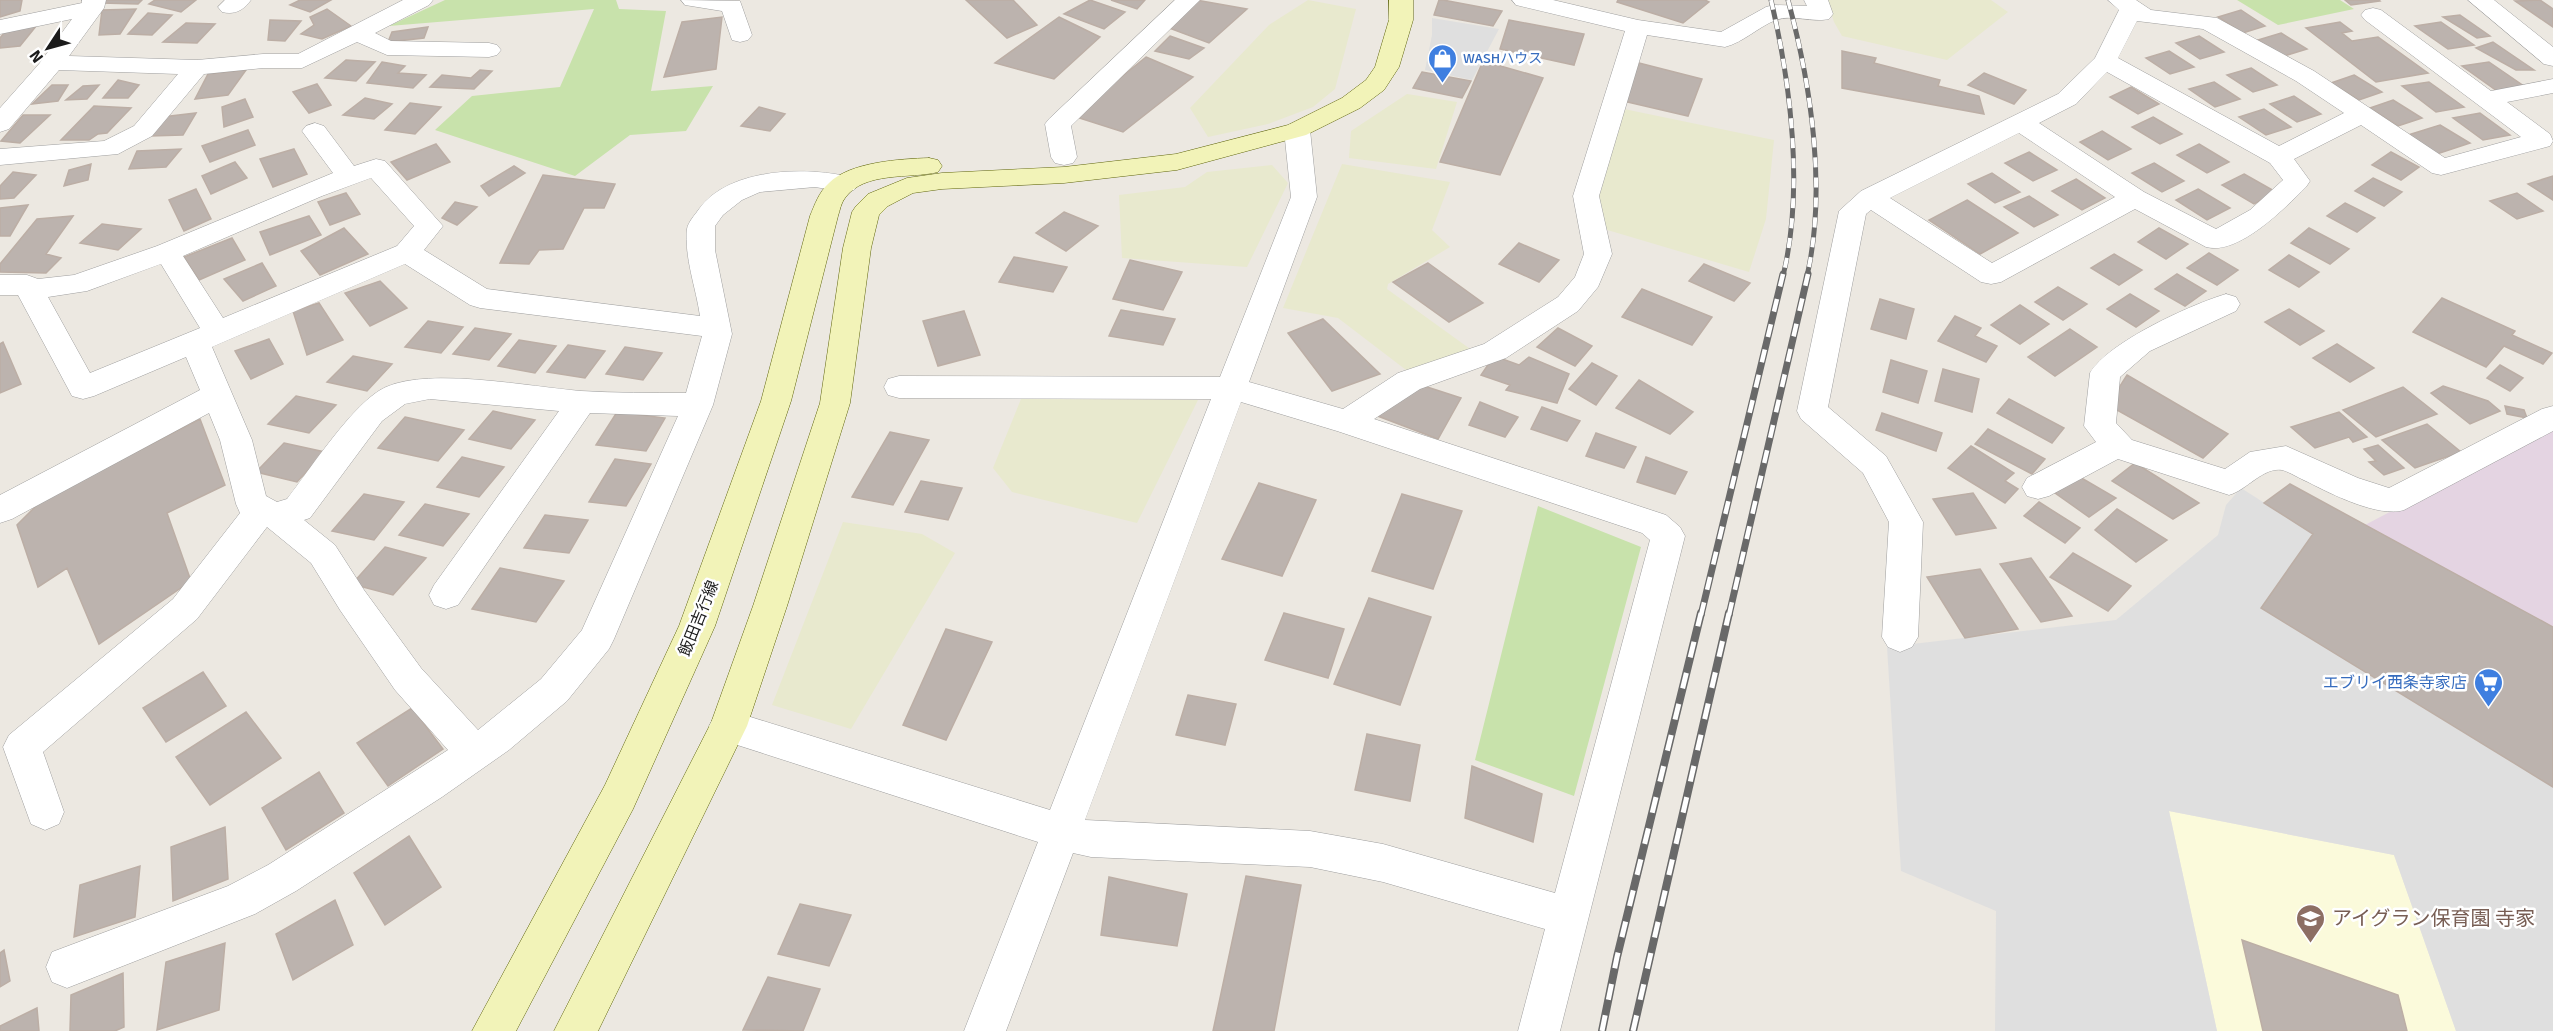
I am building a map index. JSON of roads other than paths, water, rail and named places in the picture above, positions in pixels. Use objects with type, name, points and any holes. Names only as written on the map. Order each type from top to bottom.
[{"type":"main road","points":[[575,1031],[728,726],[798,522],[835,403],[857,248],[866,212],[878,200],[907,186],[942,181],[1064,175],[1178,162],[1297,130],[1351,103],[1375,85],[1387,67],[1401,20],[1401,0]]},
{"type":"main road","points":[[854,180],[911,167],[1231,147]]},
{"type":"main road","name":"飯田吉行線","points":[[493,1031],[619,797],[697,626],[776,401],[824,216],[833,194],[854,180]]},
{"type":"street","points":[[52,63],[197,67],[263,61],[302,61],[421,0]]},
{"type":"street","points":[[693,0],[732,6],[740,35]]},
{"type":"street","points":[[1064,158],[1058,124],[1188,0]]},
{"type":"street","points":[[1524,0],[1638,27],[1725,40],[1774,12],[1821,14],[1816,0]]},
{"type":"street","points":[[2480,0],[2547,49]]},
{"type":"street","points":[[0,27],[92,4]]},
{"type":"street","points":[[0,124],[52,63],[92,4]]},
{"type":"street","points":[[1900,637],[1906,522],[1875,465],[1812,411],[1853,211],[1870,198],[2067,99],[2105,61],[2126,4],[2145,16],[2209,23],[2305,76],[2441,167],[2541,140],[2373,15]]},
{"type":"street","points":[[1347,422],[1409,381],[1495,351],[1568,304],[1588,280],[1598,254],[1586,196],[1638,27]]},
{"type":"street","points":[[356,33],[387,48],[489,50]]},
{"type":"street","points":[[2020,122],[2135,198],[2216,241],[2260,216],[2297,181],[2279,157],[2105,61]]},
{"type":"street","points":[[0,157],[109,148],[142,131],[197,67]]},
{"type":"street","points":[[2486,99],[2553,87]]},
{"type":"street","points":[[2279,157],[2362,114]]},
{"type":"street","points":[[985,1031],[1304,197],[1297,130]]},
{"type":"street","points":[[315,131],[349,177]]},
{"type":"street","points":[[0,285],[27,285],[83,388],[408,252],[429,226],[376,167],[167,252],[77,284],[31,290]]},
{"type":"street","points":[[67,967],[241,900],[282,878],[474,752],[554,690],[596,639],[698,405],[717,334],[701,250],[701,226],[713,209],[733,194],[755,184],[815,179],[854,180],[866,212]]},
{"type":"street","points":[[1870,198],[1991,275],[2135,198]]},
{"type":"street","points":[[167,252],[206,337],[218,394],[236,440],[252,504],[269,512],[323,554],[352,600],[408,679],[474,752]]},
{"type":"street","points":[[408,252],[480,298],[716,328]]},
{"type":"street","points":[[2226,304],[2140,344],[2105,373],[2100,426],[2121,448],[2229,483],[2261,460],[2286,458],[2347,487],[2392,501],[2553,417]]},
{"type":"street","points":[[899,387],[1232,388],[1347,422],[1654,524],[1668,536],[1539,1031]]},
{"type":"street","points":[[45,812],[22,747],[185,609],[269,512],[298,509],[371,413],[396,395],[430,388],[582,402],[698,405]]},
{"type":"street","points":[[0,510],[218,394]]},
{"type":"street","points":[[446,595],[582,402]]},
{"type":"street","points":[[2038,487],[2118,445]]},
{"type":"street","points":[[728,726],[1062,832],[1091,839],[1310,849],[1383,863],[1569,917]]},
{"type":"railway","points":[[1771,0],[1789,102],[1794,173],[1793,209],[1783,276]]},
{"type":"railway","points":[[1788,0],[1803,67],[1814,137],[1816,208],[1807,276]]},
{"type":"railway","points":[[1701,615],[1783,274]]},
{"type":"railway","points":[[1729,615],[1808,274]]},
{"type":"railway","points":[[1602,1031],[1617,957],[1701,613]]},
{"type":"railway","points":[[1633,1031],[1729,613]]},
{"type":"place","name":"WASHハウス","points":[[1442,84]]},
{"type":"place","name":"エブリイ西条寺家店","points":[[2488,708]]},
{"type":"place","name":"アイグラン保育園 寺家","points":[[2311,944]]}]
